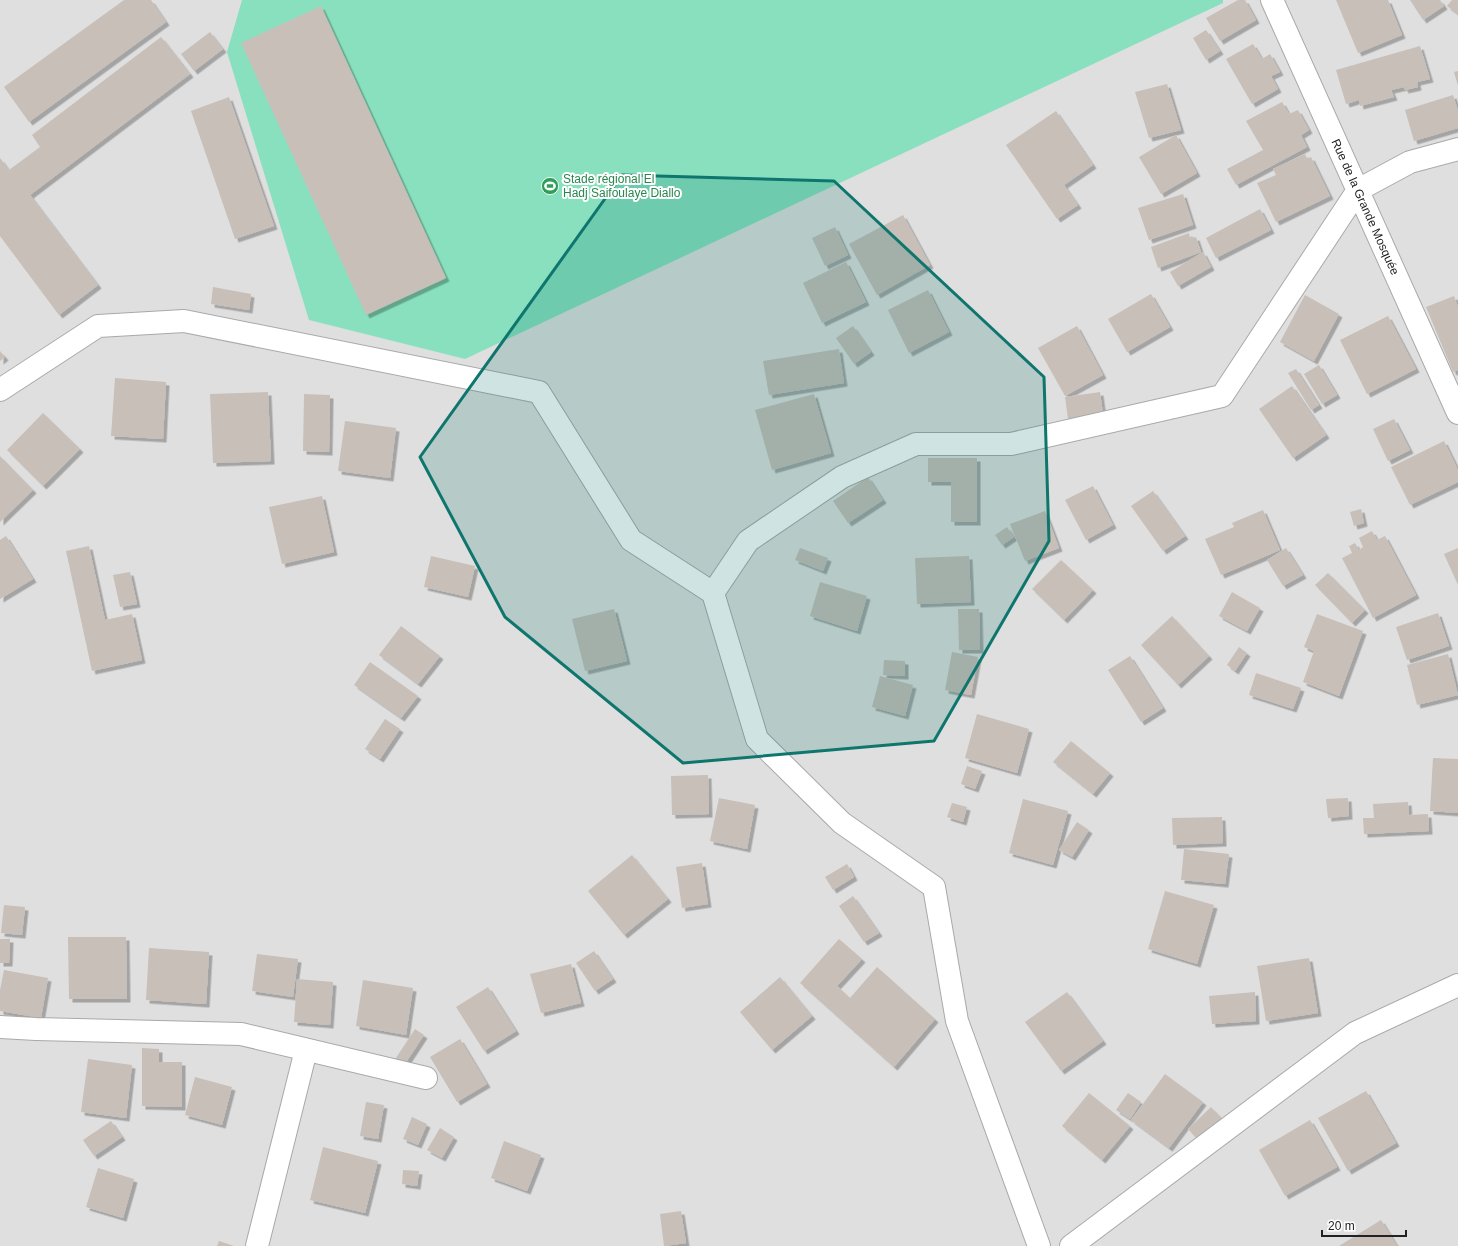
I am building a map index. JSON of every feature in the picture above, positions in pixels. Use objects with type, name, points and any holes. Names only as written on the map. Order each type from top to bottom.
[{"type":"street","name":"Rue de la Grande Mosquée","points":[[1272,0],[1458,414]]},
{"type":"street","points":[[713,593],[748,541],[842,477],[916,444],[1011,444],[1222,396],[1358,190],[1410,162],[1458,149]]},
{"type":"street","points":[[0,390],[98,326],[184,321],[539,392],[631,540],[713,593],[757,739],[842,823],[934,887],[957,1021],[1039,1246]]},
{"type":"street","points":[[1071,1246],[1355,1033],[1458,985]]},
{"type":"street","points":[[0,1027],[241,1034],[426,1078]]},
{"type":"street","points":[[257,1246],[306,1050]]},
{"type":"highlighted area","points":[[622,175],[834,181],[1044,377],[1049,541],[934,741],[683,763],[505,617],[420,457]]},
{"type":"shaded area","points":[[0,0],[1458,0],[1458,1246],[0,1246]]},
{"type":"green space","name":"Stade régional El Hadj Saifoulaye Diallo","points":[[242,0],[1223,0],[1223,3],[465,359],[309,320],[227,52]]},
{"type":"building","points":[[124,0],[151,0],[166,22],[29,122],[4,87]]},
{"type":"building","points":[[1238,0],[1245,0],[1256,20],[1220,41],[1206,18]]},
{"type":"building","points":[[1336,0],[1388,0],[1402,35],[1358,53]]},
{"type":"building","points":[[1410,0],[1440,0],[1444,6],[1423,20]]},
{"type":"building","points":[[1452,0],[1458,0],[1458,14],[1447,6]]},
{"type":"building","points":[[321,6],[446,278],[366,315],[241,43]]},
{"type":"building","points":[[1206,30],[1220,51],[1206,60],[1193,38]]},
{"type":"building","points":[[210,32],[223,49],[194,71],[181,54]]},
{"type":"building","points":[[161,37],[190,74],[30,195],[98,285],[59,315],[0,236],[0,158],[9,170],[40,147],[32,135]]},
{"type":"building","points":[[1253,44],[1262,59],[1270,54],[1280,72],[1271,76],[1278,89],[1252,104],[1226,59]]},
{"type":"building","points":[[1420,46],[1430,79],[1417,82],[1418,87],[1405,90],[1404,87],[1391,90],[1394,97],[1360,106],[1359,100],[1346,104],[1336,70]]},
{"type":"building","points":[[1458,71],[1458,86],[1454,72]]},
{"type":"building","points":[[1167,84],[1181,130],[1149,138],[1135,92]]},
{"type":"building","points":[[1453,95],[1458,111],[1458,128],[1414,141],[1405,110]]},
{"type":"building","points":[[229,97],[274,226],[235,239],[191,111]]},
{"type":"building","points":[[1282,102],[1289,114],[1298,110],[1309,130],[1301,135],[1307,147],[1236,185],[1227,169],[1263,150],[1246,121]]},
{"type":"building","points":[[1056,111],[1093,165],[1064,185],[1078,205],[1057,219],[1006,145]]},
{"type":"building","points":[[1176,135],[1197,173],[1161,194],[1139,157]]},
{"type":"building","points":[[1305,154],[1307,159],[1311,157],[1330,196],[1276,222],[1257,183],[1276,175],[1273,169]]},
{"type":"building","points":[[1183,194],[1193,225],[1149,240],[1138,208]]},
{"type":"building","points":[[1260,209],[1271,230],[1216,258],[1206,238]]},
{"type":"building","points":[[903,215],[930,265],[877,295],[849,244]]},
{"type":"building","points":[[835,227],[848,255],[825,266],[812,238]]},
{"type":"building","points":[[1189,233],[1190,238],[1196,237],[1201,252],[1158,268],[1151,247]]},
{"type":"building","points":[[1203,252],[1211,267],[1178,286],[1170,272]]},
{"type":"building","points":[[846,262],[866,302],[822,323],[803,283]]},
{"type":"building","points":[[213,287],[251,294],[249,310],[211,304]]},
{"type":"building","points":[[928,290],[949,332],[909,353],[888,310]]},
{"type":"building","points":[[1151,294],[1170,327],[1127,352],[1108,319]]},
{"type":"building","points":[[1305,295],[1339,314],[1314,361],[1280,342]]},
{"type":"building","points":[[1454,296],[1458,307],[1458,370],[1453,372],[1426,307]]},
{"type":"building","points":[[1388,316],[1416,369],[1367,394],[1340,340]]},
{"type":"building","points":[[853,326],[871,352],[854,364],[836,338]]},
{"type":"building","points":[[1077,326],[1103,375],[1065,396],[1038,348]]},
{"type":"building","points":[[839,349],[844,383],[769,395],[763,361]]},
{"type":"building","points":[[0,351],[5,357],[0,361]]},
{"type":"building","points":[[1319,365],[1337,395],[1322,404],[1304,374]]},
{"type":"building","points":[[1296,369],[1319,405],[1311,410],[1288,373]]},
{"type":"building","points":[[115,378],[166,382],[163,439],[111,436]]},
{"type":"building","points":[[1292,386],[1326,435],[1293,458],[1259,409]]},
{"type":"building","points":[[268,392],[271,461],[213,463],[210,394]]},
{"type":"building","points":[[1100,392],[1103,414],[1068,419],[1065,397]]},
{"type":"building","points":[[304,394],[330,395],[329,452],[303,451]]},
{"type":"building","points":[[814,394],[831,453],[772,470],[755,410]]},
{"type":"building","points":[[43,413],[80,449],[43,486],[7,450]]},
{"type":"building","points":[[1394,419],[1410,450],[1388,461],[1373,429]]},
{"type":"building","points":[[345,421],[396,428],[390,478],[338,471]]},
{"type":"building","points":[[1444,441],[1458,470],[1458,482],[1410,505],[1391,467]]},
{"type":"building","points":[[0,456],[33,490],[0,522]]},
{"type":"building","points":[[928,458],[977,458],[977,522],[951,522],[951,482],[928,482]]},
{"type":"building","points":[[868,477],[883,500],[848,523],[833,501]]},
{"type":"building","points":[[1093,486],[1113,525],[1086,540],[1065,500]]},
{"type":"building","points":[[1153,491],[1185,536],[1163,551],[1131,506]]},
{"type":"building","points":[[322,496],[334,552],[282,564],[269,507]]},
{"type":"building","points":[[1361,509],[1364,523],[1354,526],[1350,512]]},
{"type":"building","points":[[1263,510],[1280,550],[1221,575],[1205,539],[1234,527],[1232,523]]},
{"type":"building","points":[[1045,511],[1059,548],[1025,561],[1010,524]]},
{"type":"building","points":[[1007,527],[1014,537],[1002,545],[995,535]]},
{"type":"building","points":[[1372,531],[1377,540],[1385,536],[1416,595],[1373,618],[1342,558],[1352,553],[1349,546],[1355,543],[1359,550],[1363,547],[1359,538]]},
{"type":"building","points":[[6,536],[33,579],[0,599],[0,540]]},
{"type":"building","points":[[89,546],[105,620],[132,614],[142,660],[92,671],[66,551]]},
{"type":"building","points":[[800,548],[828,558],[823,571],[795,560]]},
{"type":"building","points":[[1286,548],[1303,575],[1283,586],[1267,560]]},
{"type":"building","points":[[1458,548],[1458,585],[1444,554]]},
{"type":"building","points":[[431,556],[475,566],[468,597],[424,587]]},
{"type":"building","points":[[969,556],[971,602],[917,604],[915,558]]},
{"type":"building","points":[[1061,560],[1093,590],[1064,620],[1032,589]]},
{"type":"building","points":[[130,572],[137,604],[120,607],[113,575]]},
{"type":"building","points":[[1328,573],[1365,610],[1352,623],[1315,585]]},
{"type":"building","points":[[820,582],[867,596],[857,631],[810,616]]},
{"type":"building","points":[[1232,592],[1260,608],[1247,631],[1219,616]]},
{"type":"building","points":[[614,609],[627,661],[585,671],[572,619]]},
{"type":"building","points":[[958,609],[979,609],[980,650],[959,650]]},
{"type":"building","points":[[1438,613],[1449,646],[1407,660],[1396,627]]},
{"type":"building","points":[[1317,614],[1363,631],[1339,696],[1303,682],[1314,651],[1304,647]]},
{"type":"building","points":[[1172,616],[1209,656],[1178,685],[1141,645]]},
{"type":"building","points":[[401,626],[440,656],[418,684],[379,655]]},
{"type":"building","points":[[1239,647],[1247,653],[1235,671],[1227,665]]},
{"type":"building","points":[[952,652],[978,657],[971,695],[945,690]]},
{"type":"building","points":[[1448,654],[1458,695],[1417,705],[1407,665]]},
{"type":"building","points":[[1130,656],[1163,708],[1141,722],[1108,670]]},
{"type":"building","points":[[884,660],[905,661],[905,676],[883,675]]},
{"type":"building","points":[[370,662],[418,696],[401,718],[354,685]]},
{"type":"building","points":[[1256,673],[1301,688],[1293,709],[1249,695]]},
{"type":"building","points":[[880,676],[913,685],[905,716],[872,707]]},
{"type":"building","points":[[977,714],[1029,729],[1017,773],[965,758]]},
{"type":"building","points":[[385,719],[400,729],[380,759],[365,749]]},
{"type":"building","points":[[1071,741],[1110,773],[1093,794],[1053,762]]},
{"type":"building","points":[[1433,758],[1458,759],[1458,813],[1430,811]]},
{"type":"building","points":[[967,766],[982,771],[975,789],[961,784]]},
{"type":"building","points":[[708,775],[709,814],[672,815],[671,776]]},
{"type":"building","points":[[719,798],[755,805],[747,849],[710,841]]},
{"type":"building","points":[[1348,798],[1349,816],[1328,818],[1326,799]]},
{"type":"building","points":[[1023,799],[1068,811],[1053,865],[1009,853]]},
{"type":"building","points":[[1408,802],[1409,815],[1428,814],[1429,831],[1364,834],[1363,818],[1374,818],[1373,804]]},
{"type":"building","points":[[952,803],[967,807],[963,822],[947,817]]},
{"type":"building","points":[[1222,817],[1223,843],[1173,845],[1172,818]]},
{"type":"building","points":[[1077,822],[1089,830],[1072,857],[1059,850]]},
{"type":"building","points":[[1184,849],[1229,854],[1225,884],[1181,880]]},
{"type":"building","points":[[632,855],[668,899],[624,935],[588,891]]},
{"type":"building","points":[[702,863],[708,904],[682,908],[676,867]]},
{"type":"building","points":[[847,864],[854,877],[833,890],[825,877]]},
{"type":"building","points":[[1165,891],[1214,905],[1197,964],[1148,949]]},
{"type":"building","points":[[853,896],[879,933],[864,942],[839,906]]},
{"type":"building","points":[[4,905],[25,907],[22,935],[1,933]]},
{"type":"building","points":[[68,937],[126,937],[127,999],[69,999]]},
{"type":"building","points":[[0,939],[10,939],[9,963],[0,963]]},
{"type":"building","points":[[839,939],[862,959],[837,986],[850,998],[877,967],[935,1019],[894,1067],[800,983]]},
{"type":"building","points":[[149,948],[209,952],[206,1004],[146,1000]]},
{"type":"building","points":[[594,951],[613,979],[595,991],[576,963]]},
{"type":"building","points":[[257,954],[298,959],[293,997],[252,991]]},
{"type":"building","points":[[1309,958],[1318,1013],[1266,1021],[1257,966]]},
{"type":"building","points":[[571,964],[581,1003],[541,1013],[530,974]]},
{"type":"building","points":[[4,970],[48,978],[41,1018],[0,1011],[0,990]]},
{"type":"building","points":[[780,977],[812,1016],[772,1050],[740,1012]]},
{"type":"building","points":[[297,979],[333,982],[330,1025],[294,1022]]},
{"type":"building","points":[[363,980],[413,988],[406,1035],[356,1026]]},
{"type":"building","points":[[488,987],[516,1031],[484,1051],[456,1007]]},
{"type":"building","points":[[1067,992],[1103,1041],[1061,1071],[1025,1022]]},
{"type":"building","points":[[1255,992],[1256,1021],[1212,1024],[1209,996]]},
{"type":"building","points":[[415,1029],[424,1035],[403,1067],[394,1061]]},
{"type":"building","points":[[460,1039],[487,1084],[457,1102],[430,1057]]},
{"type":"building","points":[[142,1048],[159,1049],[159,1062],[182,1062],[182,1107],[142,1106]]},
{"type":"building","points":[[88,1059],[132,1065],[126,1118],[81,1112]]},
{"type":"building","points":[[1165,1074],[1203,1102],[1169,1148],[1131,1120]]},
{"type":"building","points":[[195,1077],[232,1087],[222,1125],[185,1115]]},
{"type":"building","points":[[1366,1091],[1396,1143],[1348,1171],[1318,1118]]},
{"type":"building","points":[[1089,1093],[1130,1126],[1102,1160],[1062,1126]]},
{"type":"building","points":[[1128,1093],[1141,1102],[1130,1119],[1116,1110]]},
{"type":"building","points":[[366,1102],[384,1105],[378,1139],[360,1136]]},
{"type":"building","points":[[1211,1107],[1221,1118],[1198,1140],[1188,1129]]},
{"type":"building","points":[[412,1117],[427,1124],[418,1145],[403,1139]]},
{"type":"building","points":[[1310,1120],[1337,1167],[1285,1196],[1259,1150]]},
{"type":"building","points":[[111,1121],[122,1137],[94,1156],[83,1140]]},
{"type":"building","points":[[440,1128],[454,1137],[442,1158],[427,1150]]},
{"type":"building","points":[[504,1141],[541,1155],[527,1191],[491,1178]]},
{"type":"building","points":[[323,1147],[378,1161],[365,1213],[310,1200]]},
{"type":"building","points":[[98,1168],[134,1179],[123,1218],[86,1207]]},
{"type":"building","points":[[403,1170],[419,1171],[417,1186],[402,1184]]},
{"type":"building","points":[[681,1211],[686,1243],[664,1246],[660,1214]]},
{"type":"building","points":[[1381,1220],[1397,1246],[1339,1246]]},
{"type":"building","points":[[219,1241],[234,1246],[217,1246]]},
{"type":"place","name":"Stade régional El Hadj Saifoulaye Diallo","points":[[550,186]]}]
